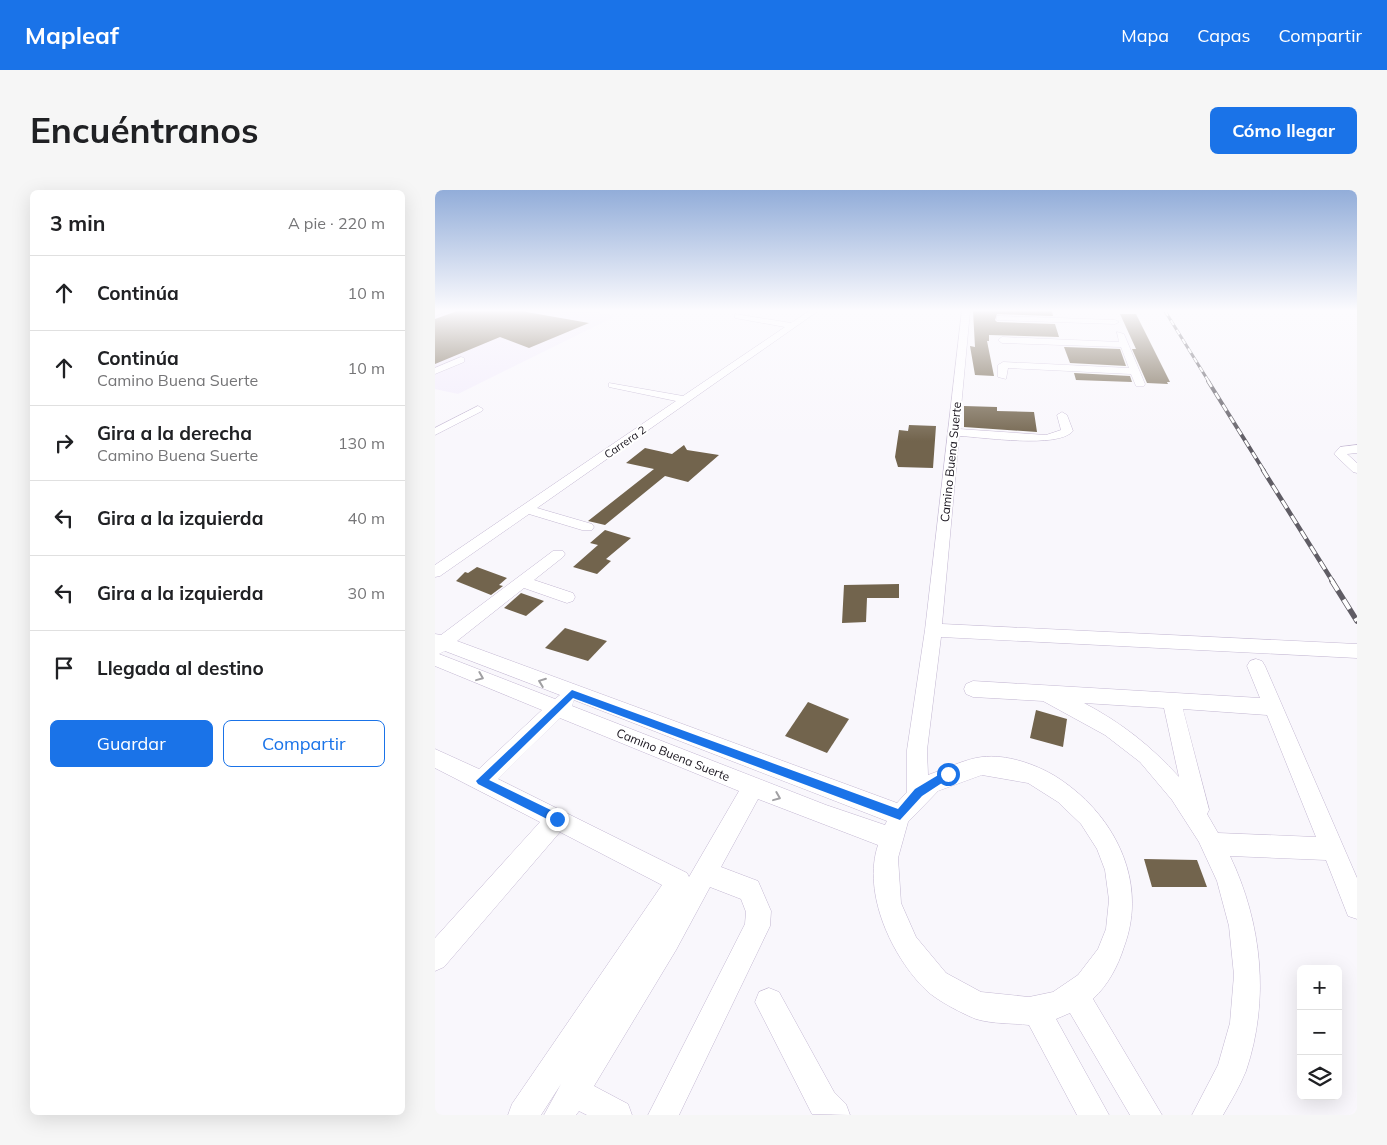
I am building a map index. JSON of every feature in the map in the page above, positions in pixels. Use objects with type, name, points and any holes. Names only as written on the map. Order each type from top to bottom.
[{"type":"street","name":"Carrera 2","points":[[435,572],[752,354]]},
{"type":"street","name":"Camino Buena Suerte","points":[[918,792],[917,750],[933,630],[962,354]]},
{"type":"street","points":[[1002,354],[1003,377]]},
{"type":"street","points":[[1071,354],[1135,370]]},
{"type":"street","points":[[1129,354],[1140,384]]},
{"type":"street","points":[[435,371],[461,360]]},
{"type":"street","points":[[613,385],[686,400]]},
{"type":"street","points":[[435,432],[478,409]]},
{"type":"street","points":[[954,432],[1046,438],[1059,436],[1067,431],[1062,415]]},
{"type":"street","points":[[1357,449],[1344,449],[1340,454],[1357,469]]},
{"type":"street","points":[[527,509],[587,526]]},
{"type":"street","points":[[437,648],[559,554]]},
{"type":"street","points":[[523,582],[567,597]]},
{"type":"street","points":[[933,630],[1357,651]]},
{"type":"street","name":"Camino Buena Suerte","points":[[437,648],[572,694],[895,827]]},
{"type":"street","name":"Camino Buena Suerte","points":[[437,648],[557,709],[825,816],[895,827]]},
{"type":"street","points":[[1256,666],[1357,907]]},
{"type":"street","points":[[973,688],[1172,703],[1273,707]]},
{"type":"street","points":[[481,781],[572,694]]},
{"type":"street","points":[[1047,694],[1114,730],[1146,755],[1175,785],[1201,821],[1214,844],[1230,881],[1242,922],[1247,965],[1246,1010],[1237,1055],[1219,1098],[1207,1115]]},
{"type":"street","points":[[1172,703],[1201,821]]},
{"type":"street","points":[[435,758],[679,881],[523,1115]]},
{"type":"street","points":[[991,767],[1018,770],[1045,781],[1070,797],[1098,828],[1116,867],[1122,910],[1119,931],[1112,952],[1101,971],[1075,995],[1063,1002],[1036,1010],[1005,1011],[973,1003],[943,986],[919,964],[900,937],[889,908],[884,871],[895,827],[918,792],[932,782],[965,769],[991,767]]},
{"type":"street","points":[[617,1115],[566,1103],[667,942],[753,787]]},
{"type":"street","points":[[435,958],[557,819]]},
{"type":"street","points":[[1214,844],[1333,850]]},
{"type":"street","points":[[663,1115],[757,926],[759,911],[749,890],[704,873]]},
{"type":"street","points":[[1075,995],[1147,1115]]},
{"type":"street","points":[[769,1002],[825,1111]]},
{"type":"street","points":[[1036,1010],[1094,1115]]},
{"type":"shaded area","points":[[435,354],[539,354],[458,394],[435,389]]},
{"type":"building","points":[[435,354],[459,354],[435,364]]},
{"type":"building","points":[[971,354],[990,354],[994,376],[975,375]]},
{"type":"building","points":[[1067,354],[1122,354],[1126,366],[1070,363]]},
{"type":"building","points":[[1134,354],[1156,354],[1170,382],[1167,382],[1168,384],[1147,383]]},
{"type":"building","points":[[1074,373],[1130,376],[1132,382],[1076,380]]},
{"type":"building","points":[[964,406],[997,407],[997,411],[1034,412],[1037,432],[964,427]]},
{"type":"building","points":[[909,425],[936,426],[933,468],[898,467],[895,457],[899,430],[908,431]]},
{"type":"building","points":[[684,445],[687,450],[719,455],[688,482],[665,476],[605,525],[588,521],[654,469],[626,463],[645,448],[672,454]]},
{"type":"building","points":[[605,530],[631,538],[606,559],[611,561],[597,574],[573,567],[598,545],[590,543]]},
{"type":"building","points":[[477,567],[507,578],[499,585],[503,586],[491,595],[456,581],[465,572],[468,573]]},
{"type":"building","points":[[899,584],[899,598],[867,598],[866,622],[842,623],[844,585]]},
{"type":"building","points":[[521,593],[544,601],[526,616],[504,608]]},
{"type":"building","points":[[565,628],[607,641],[588,661],[545,648]]},
{"type":"building","points":[[808,702],[849,719],[827,753],[785,736]]},
{"type":"building","points":[[1036,710],[1067,719],[1063,747],[1030,738]]},
{"type":"building","points":[[1144,859],[1197,860],[1207,887],[1152,887]]},
{"type":"railway","points":[[1192,354],[1209,382]]},
{"type":"railway","points":[[1208,381],[1264,471]]},
{"type":"railway","points":[[1263,470],[1333,582]]},
{"type":"railway","points":[[1332,581],[1357,621]]},
{"type":"route","points":[[557,819],[481,781],[572,694],[900,815],[918,792],[948,774]]}]
